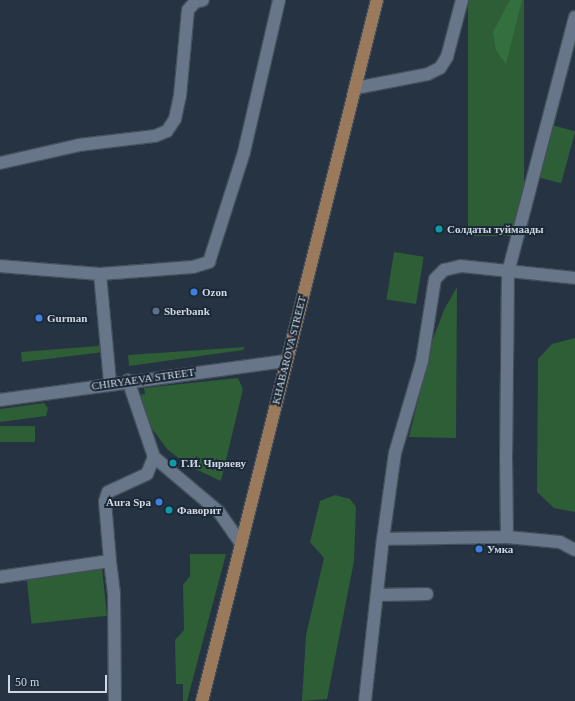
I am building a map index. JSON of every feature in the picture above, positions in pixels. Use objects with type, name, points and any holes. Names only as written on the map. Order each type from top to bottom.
[{"type":"main road","name":"KHABAROVA STREET","points":[[202,701],[377,0]]},
{"type":"street","points":[[0,163],[78,145],[155,136],[167,130],[175,119],[180,96],[188,10],[195,2],[204,0]]},
{"type":"street","points":[[0,266],[100,274],[193,267],[210,262],[244,152],[279,0]]},
{"type":"street","points":[[356,88],[428,74],[440,68],[447,57],[462,0]]},
{"type":"street","points":[[506,537],[508,272],[575,17]]},
{"type":"street","points":[[365,701],[383,539],[395,453],[422,361],[435,279],[444,270],[461,266],[575,278]]},
{"type":"street","points":[[100,274],[110,382]]},
{"type":"street","name":"CHIRYAEVA STREET","points":[[0,400],[110,382],[286,361]]},
{"type":"street","points":[[128,380],[154,457],[219,512],[241,544]]},
{"type":"street","points":[[115,701],[114,595],[105,501],[108,492],[147,474],[154,457]]},
{"type":"street","points":[[383,539],[506,537],[560,542],[575,550]]},
{"type":"street","points":[[0,577],[110,561]]},
{"type":"street","points":[[377,595],[427,594]]},
{"type":"green space","points":[[468,0],[524,0],[524,236],[468,236]]},
{"type":"green space","points":[[510,0],[522,0],[506,64],[496,50],[493,32]]},
{"type":"green space","points":[[552,125],[575,131],[561,183],[538,177]]},
{"type":"green space","points":[[394,252],[424,257],[416,304],[386,299]]},
{"type":"green space","points":[[457,287],[456,438],[409,437],[433,339],[444,310]]},
{"type":"green space","points":[[104,337],[104,352],[22,362],[21,352],[98,346]]},
{"type":"green space","points":[[575,338],[575,512],[554,508],[537,492],[538,359],[552,344]]},
{"type":"green space","points":[[245,347],[243,350],[129,366],[128,355]]},
{"type":"green space","points":[[238,378],[243,389],[221,481],[189,466],[167,449],[148,423],[137,395],[145,394],[144,388]]},
{"type":"green space","points":[[44,403],[48,408],[46,416],[0,422],[0,409]]},
{"type":"green space","points":[[0,426],[35,426],[35,442],[0,442]]},
{"type":"green space","points":[[335,495],[350,499],[356,507],[354,561],[327,699],[302,701],[306,635],[324,558],[310,542],[320,501]]},
{"type":"green space","points":[[190,554],[226,554],[187,701],[183,701],[183,684],[176,684],[175,640],[184,630],[183,585],[190,576]]},
{"type":"green space","points":[[102,568],[107,616],[31,624],[26,576]]},
{"type":"place","name":"Солдаты туймаады","points":[[439,229]]},
{"type":"place","name":"Ozon","points":[[194,292]]},
{"type":"place","name":"Sberbank","points":[[156,311]]},
{"type":"place","name":"Gurman","points":[[39,318]]},
{"type":"place","name":"Г.И. Чиряеву","points":[[173,463]]},
{"type":"place","name":"Aura Spa","points":[[159,502]]},
{"type":"place","name":"Фаворит","points":[[169,510]]},
{"type":"place","name":"Умка","points":[[479,549]]}]
